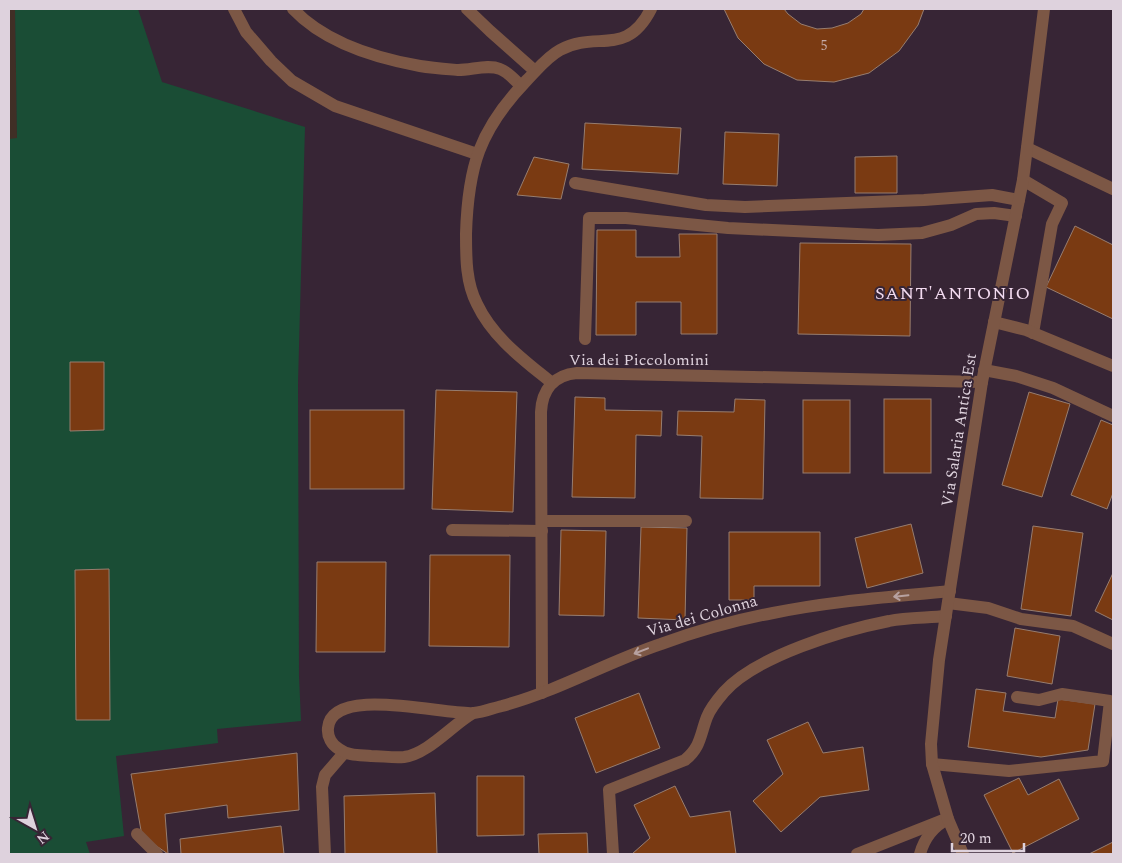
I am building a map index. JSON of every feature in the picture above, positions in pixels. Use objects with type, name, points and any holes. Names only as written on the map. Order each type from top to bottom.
[{"type":"street","points":[[234,9],[246,32],[270,61],[292,81],[335,106],[476,154]]},
{"type":"street","points":[[293,9],[305,22],[334,39],[363,52],[420,66],[459,70],[501,69],[521,86]]},
{"type":"street","points":[[467,9],[535,71]]},
{"type":"street","points":[[552,383],[502,340],[487,323],[473,296],[466,260],[467,208],[471,174],[476,154],[492,124],[521,86],[535,71],[560,50],[575,44],[627,37],[645,21],[651,9]]},
{"type":"street","name":"Via Salaria Antica Est","points":[[963,854],[948,819],[932,764],[932,744],[940,660],[983,376],[1023,180],[1044,9]]},
{"type":"street","points":[[1027,148],[1113,189]]},
{"type":"street","points":[[1023,180],[1062,203],[1052,224],[1034,333]]},
{"type":"street","points":[[575,182],[715,206],[755,207],[924,200],[992,195],[1019,200]]},
{"type":"street","points":[[586,339],[589,218],[626,218],[728,228],[878,235],[922,233],[951,225],[976,214],[994,213],[1016,216]]},
{"type":"street","points":[[994,322],[1034,333],[1113,366]]},
{"type":"street","name":"Via dei Piccolomini","points":[[542,693],[541,404],[545,392],[552,383],[564,375],[577,373],[1016,376],[1053,388],[1113,416]]},
{"type":"street","points":[[452,530],[686,521]]},
{"type":"street","name":"Via dei Colonna","points":[[474,713],[409,706],[361,705],[348,707],[332,718],[328,725],[328,733],[330,741],[344,753],[392,757],[414,754],[424,750],[453,726],[474,713],[542,693],[660,644],[745,619],[804,608],[949,597],[1020,619],[1073,626],[1113,644]]},
{"type":"street","points":[[612,854],[610,790],[685,760],[693,754],[698,748],[707,715],[725,691],[755,667],[821,640],[891,620],[946,616]]},
{"type":"street","points":[[932,764],[1009,771],[1103,760],[1110,701],[1062,694],[1039,700],[1017,697]]},
{"type":"street","points":[[325,854],[322,787],[325,775],[344,753]]},
{"type":"street","points":[[857,854],[948,819]]},
{"type":"street","points":[[920,854],[930,834],[936,827],[948,819]]},
{"type":"street","points":[[137,834],[157,854]]},
{"type":"shaded area","points":[[9,9],[15,9],[17,139],[9,139]]},
{"type":"green space","points":[[15,9],[138,9],[162,82],[305,127],[298,383],[299,676],[301,721],[217,729],[218,743],[116,756],[124,836],[86,842],[90,854],[9,854],[9,139],[17,138]]},
{"type":"building","points":[[724,9],[784,9],[801,24],[817,29],[832,28],[848,23],[861,14],[864,9],[924,9],[918,25],[899,51],[869,73],[834,82],[797,80],[764,64],[738,38]]},
{"type":"building","points":[[585,123],[681,128],[678,174],[582,169]]},
{"type":"building","points":[[725,132],[779,134],[777,186],[723,184]]},
{"type":"building","points":[[897,156],[897,193],[855,193],[855,157]]},
{"type":"building","points":[[534,157],[569,164],[561,199],[517,195]]},
{"type":"building","points":[[1075,226],[1113,245],[1113,319],[1046,287]]},
{"type":"building","points":[[597,230],[636,230],[636,257],[680,257],[679,234],[717,234],[717,334],[681,334],[681,302],[636,302],[636,335],[596,335]]},
{"type":"building","points":[[800,243],[911,244],[910,336],[798,334]]},
{"type":"building","points":[[70,362],[104,362],[104,430],[70,431]]},
{"type":"building","points":[[436,390],[517,392],[513,512],[432,509]]},
{"type":"building","points":[[1029,392],[1070,404],[1042,497],[1002,485]]},
{"type":"building","points":[[575,397],[605,398],[605,410],[662,411],[661,436],[636,435],[635,498],[572,497]]},
{"type":"building","points":[[735,399],[765,400],[763,499],[700,498],[702,436],[677,435],[678,411],[734,412]]},
{"type":"building","points":[[884,399],[931,399],[931,473],[884,473]]},
{"type":"building","points":[[803,400],[850,400],[850,473],[803,473]]},
{"type":"building","points":[[310,410],[404,410],[404,489],[310,489]]},
{"type":"building","points":[[1101,420],[1113,425],[1113,493],[1107,509],[1071,495]]},
{"type":"building","points":[[911,524],[923,573],[867,588],[855,538]]},
{"type":"building","points":[[1033,526],[1083,533],[1071,616],[1021,609]]},
{"type":"building","points":[[641,527],[687,528],[685,620],[638,618]]},
{"type":"building","points":[[561,530],[606,531],[604,616],[559,615]]},
{"type":"building","points":[[729,532],[820,532],[820,586],[754,586],[754,600],[729,600]]},
{"type":"building","points":[[430,555],[510,555],[509,647],[429,646]]},
{"type":"building","points":[[317,562],[386,562],[385,652],[316,652]]},
{"type":"building","points":[[109,569],[110,720],[76,720],[75,570]]},
{"type":"building","points":[[1113,573],[1113,620],[1095,611]]},
{"type":"building","points":[[1015,628],[1060,636],[1052,684],[1007,676]]},
{"type":"building","points":[[976,689],[1006,693],[1003,711],[1055,718],[1058,699],[1095,704],[1088,750],[1041,757],[968,747]]},
{"type":"building","points":[[639,693],[660,748],[596,773],[575,718]]},
{"type":"building","points":[[808,722],[823,753],[863,747],[869,790],[820,797],[781,832],[753,801],[783,774],[767,740]]},
{"type":"building","points":[[297,753],[299,810],[228,818],[227,805],[165,814],[168,854],[142,836],[131,774]]},
{"type":"building","points":[[477,776],[524,776],[524,835],[477,836]]},
{"type":"building","points":[[1019,778],[1028,795],[1059,779],[1079,819],[1013,853],[984,795]]},
{"type":"building","points":[[675,786],[690,817],[730,811],[736,854],[632,854],[650,838],[634,805]]},
{"type":"building","points":[[435,793],[437,854],[345,854],[344,796]]},
{"type":"building","points":[[281,826],[284,854],[181,854],[180,839]]},
{"type":"building","points":[[587,833],[588,854],[539,854],[538,834]]},
{"type":"building","points":[[1113,842],[1113,854],[1089,854]]},
{"type":"district","name":"SANT'ANTONIO","points":[[953,293]]}]
